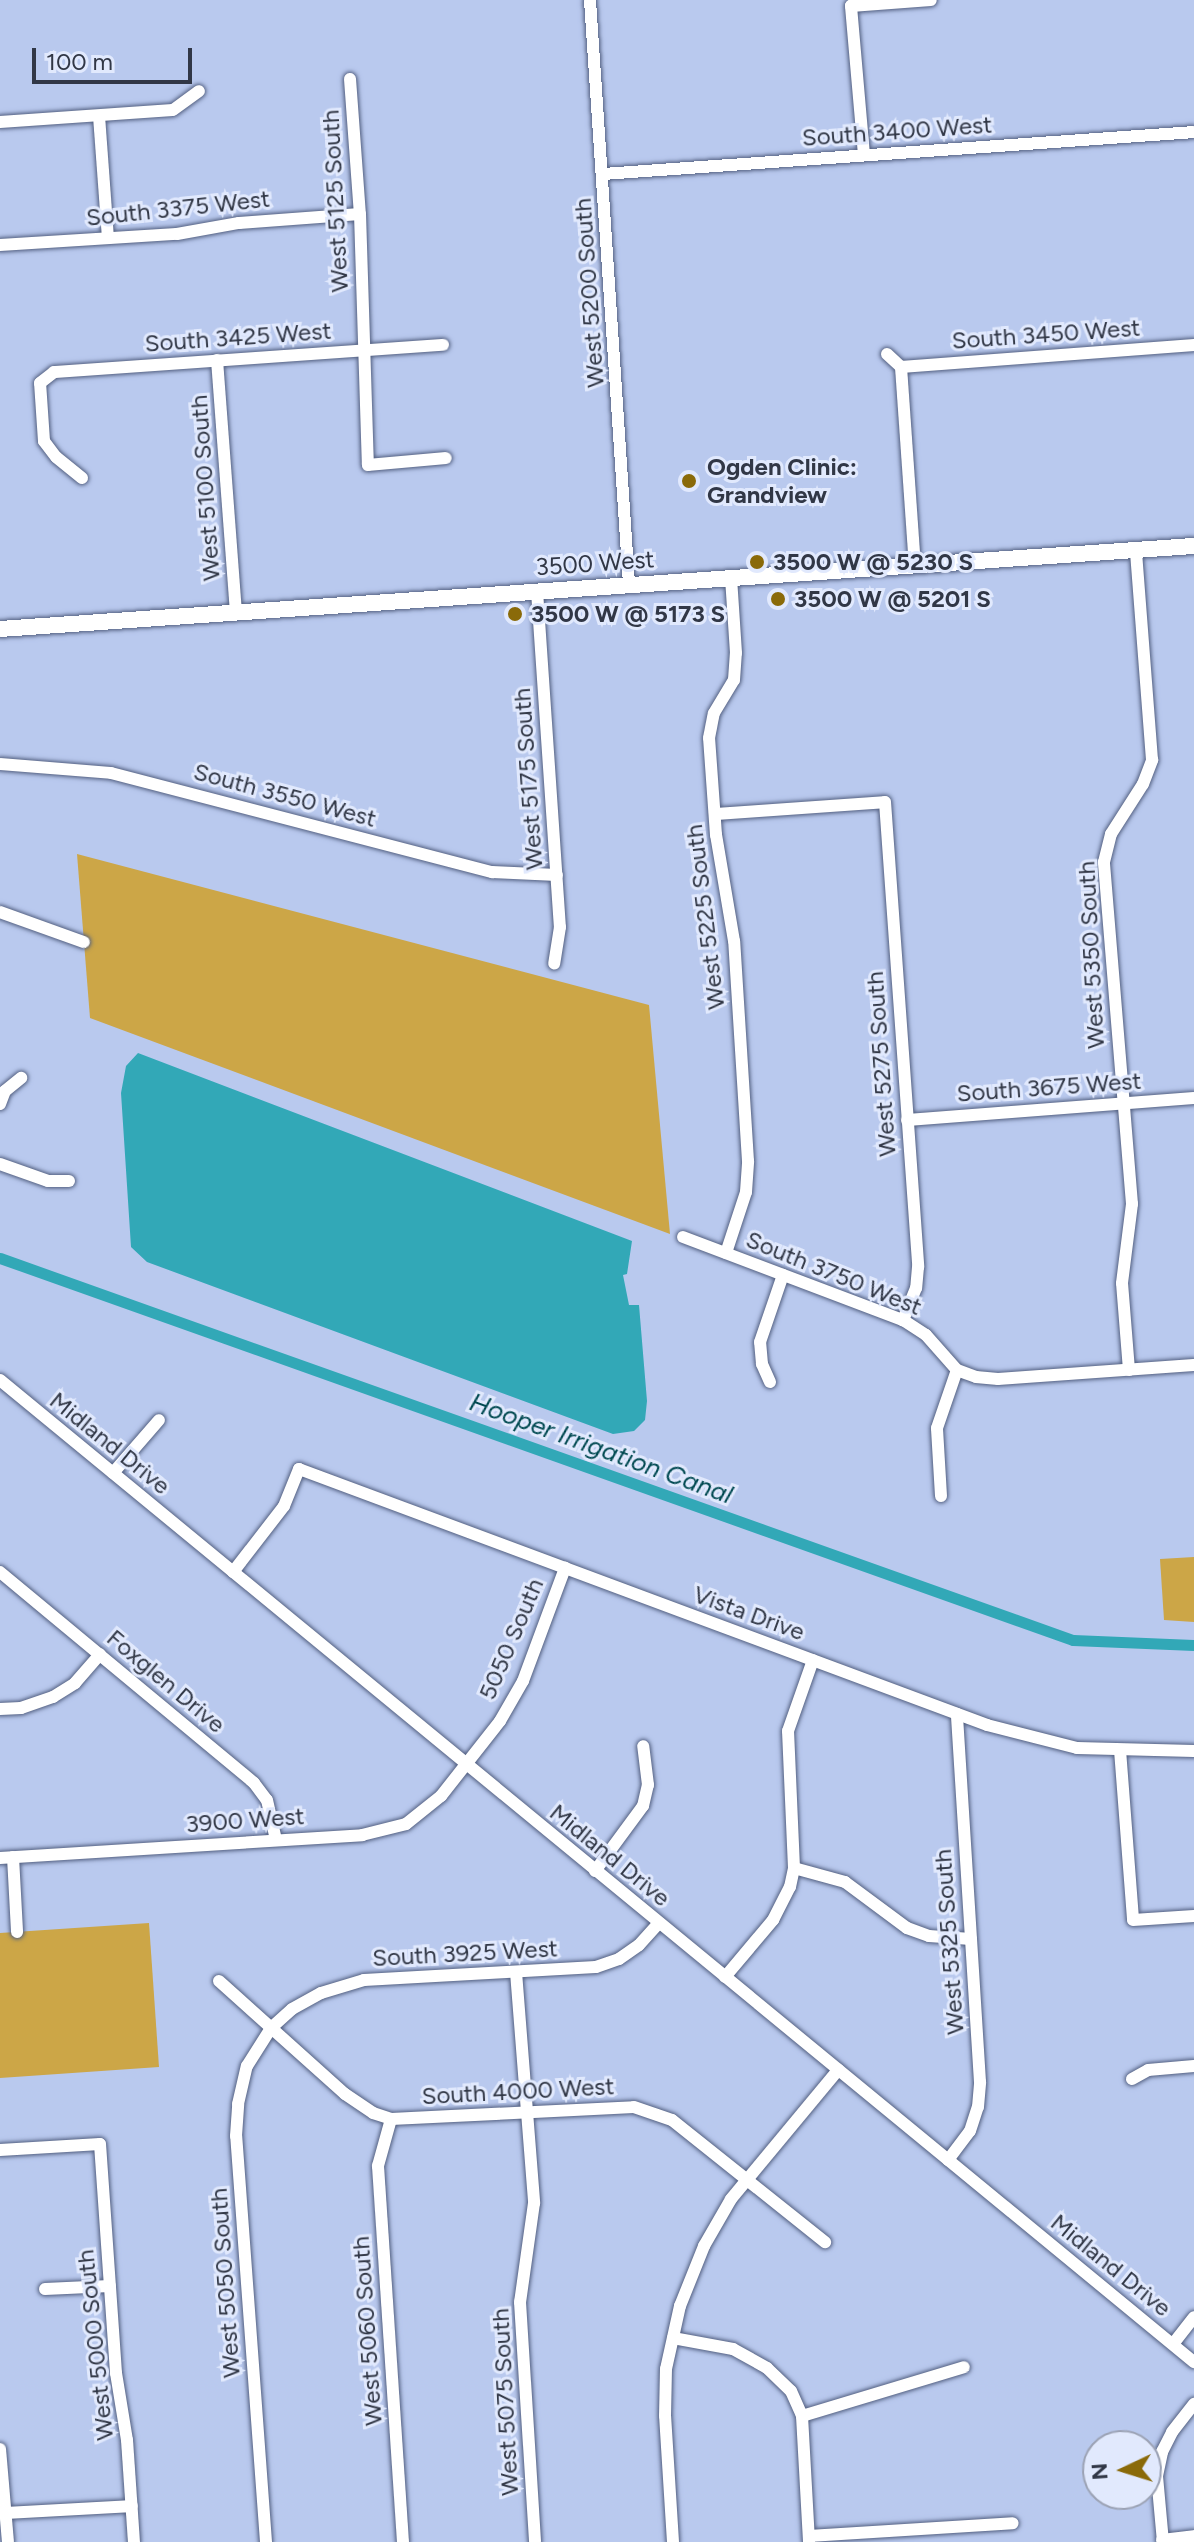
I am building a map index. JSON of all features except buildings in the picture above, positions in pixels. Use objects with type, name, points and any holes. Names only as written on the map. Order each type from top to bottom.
[{"type":"main road","name":"3500 West","points":[[0,629],[1194,546]]},
{"type":"street","name":"West 5200 South","points":[[590,0],[629,584]]},
{"type":"street","points":[[864,155],[851,6],[931,0]]},
{"type":"street","name":"West 5125 South","points":[[350,79],[360,214],[368,465],[446,458]]},
{"type":"street","points":[[0,122],[173,110],[199,91]]},
{"type":"street","points":[[99,116],[108,238]]},
{"type":"street","name":"South 3400 West","points":[[603,174],[1194,132]]},
{"type":"street","name":"South 3375 West","points":[[0,245],[177,234],[239,223],[360,214]]},
{"type":"street","name":"South 3425 West","points":[[82,478],[56,457],[44,441],[40,383],[54,372],[443,345]]},
{"type":"street","name":"South 3450 West","points":[[901,367],[1194,345]]},
{"type":"street","points":[[887,354],[901,367],[915,566]]},
{"type":"street","name":"West 5100 South","points":[[217,360],[236,612]]},
{"type":"street","name":"West 5350 South","points":[[1129,1370],[1122,1283],[1132,1204],[1104,862],[1111,834],[1143,784],[1152,760],[1136,550]]},
{"type":"street","name":"West 5225 South","points":[[726,1253],[746,1192],[748,1161],[734,941],[715,814],[709,738],[714,713],[734,680],[736,653],[731,578]]},
{"type":"street","name":"West 5175 South","points":[[537,591],[560,927],[554,964]]},
{"type":"street","name":"South 3550 West","points":[[0,764],[111,773],[492,872],[557,875]]},
{"type":"street","name":"West 5275 South","points":[[715,814],[885,802],[918,1267],[916,1288],[903,1320]]},
{"type":"street","points":[[0,912],[84,942]]},
{"type":"street","points":[[0,1104],[5,1091],[21,1078]]},
{"type":"street","name":"South 3675 West","points":[[907,1120],[1194,1098]]},
{"type":"street","points":[[0,1164],[48,1181],[69,1181]]},
{"type":"street","name":"South 3750 West","points":[[683,1237],[903,1320],[926,1335],[957,1370]]},
{"type":"street","points":[[770,1382],[762,1364],[760,1342],[783,1275]]},
{"type":"street","points":[[941,1496],[937,1428],[957,1370],[998,1379],[1194,1365]]},
{"type":"street","name":"Midland Drive","points":[[1,1382],[1194,2362]]},
{"type":"street","points":[[113,1473],[159,1420]]},
{"type":"street","name":"Vista Drive","points":[[233,1572],[284,1506],[299,1469],[957,1714],[1047,1743],[1120,1750],[1194,1751]]},
{"type":"street","name":"5050 South","points":[[466,1764],[500,1721],[523,1681],[565,1568]]},
{"type":"street","name":"Foxglen Drive","points":[[0,1572],[254,1783],[267,1800],[276,1840]]},
{"type":"street","points":[[0,1709],[21,1708],[53,1697],[75,1683],[100,1654]]},
{"type":"street","points":[[725,1977],[784,1905],[794,1868],[788,1731],[813,1660]]},
{"type":"street","name":"West 5325 South","points":[[948,2160],[970,2131],[978,2107],[957,1714]]},
{"type":"street","points":[[595,1871],[643,1806],[648,1785],[643,1746]]},
{"type":"street","points":[[1120,1750],[1133,1920],[1194,1916]]},
{"type":"street","name":"3900 West","points":[[6,1857],[362,1835],[406,1824],[441,1796],[466,1764]]},
{"type":"street","points":[[6,1857],[17,1932]]},
{"type":"street","points":[[794,1868],[845,1882],[907,1928],[929,1936],[971,1939]]},
{"type":"street","name":"South 3925 West","points":[[271,2028],[292,2009],[321,1993],[364,1980],[596,1967],[619,1959],[639,1945],[659,1923]]},
{"type":"street","name":"West 5075 South","points":[[516,1972],[534,2203],[520,2302],[535,2542]]},
{"type":"street","name":"South 4000 West","points":[[219,1981],[345,2094],[373,2113],[391,2119],[634,2107],[672,2120],[825,2242]]},
{"type":"street","name":"West 5050 South","points":[[266,2542],[236,2136],[238,2104],[247,2066],[271,2028]]},
{"type":"street","points":[[1132,2079],[1148,2070],[1194,2066]]},
{"type":"street","points":[[673,2542],[665,2416],[666,2369],[680,2306],[704,2246],[747,2180],[838,2070]]},
{"type":"street","name":"West 5060 South","points":[[391,2119],[378,2166],[403,2542]]},
{"type":"street","name":"West 5000 South","points":[[0,2150],[100,2144],[134,2542]]},
{"type":"street","points":[[45,2289],[110,2286]]},
{"type":"street","points":[[1173,2344],[1194,2317]]},
{"type":"street","points":[[673,2338],[733,2349],[767,2368],[791,2391],[802,2416],[809,2539],[1013,2523]]},
{"type":"street","points":[[802,2416],[964,2367]]},
{"type":"street","points":[[1194,2404],[1172,2432],[1162,2452],[1157,2476],[1162,2541],[1194,2536]]},
{"type":"street","points":[[0,2449],[8,2542]]},
{"type":"street","points":[[7,2513],[132,2506]]},
{"type":"shaded area","points":[[77,854],[649,1005],[670,1234],[90,1018]]},
{"type":"shaded area","points":[[138,1053],[632,1241],[627,1274],[623,1275],[629,1305],[639,1305],[647,1401],[645,1420],[634,1431],[613,1434],[147,1262],[131,1247],[121,1093],[126,1066]]},
{"type":"shaded area","points":[[1194,1557],[1194,1622],[1164,1620],[1160,1559]]},
{"type":"shaded area","points":[[149,1923],[159,2067],[0,2078],[0,1933]]},
{"type":"waterway","name":"Hooper Irrigation Canal","points":[[0,1258],[1073,1640],[1194,1645]]},
{"type":"place","name":"Ogden Clinic: Grandview","points":[[689,481]]},
{"type":"place","name":"3500 W @ 5230 S","points":[[757,562]]},
{"type":"place","name":"3500 W @ 5201 S","points":[[778,599]]},
{"type":"place","name":"3500 W @ 5173 S","points":[[515,614]]}]
